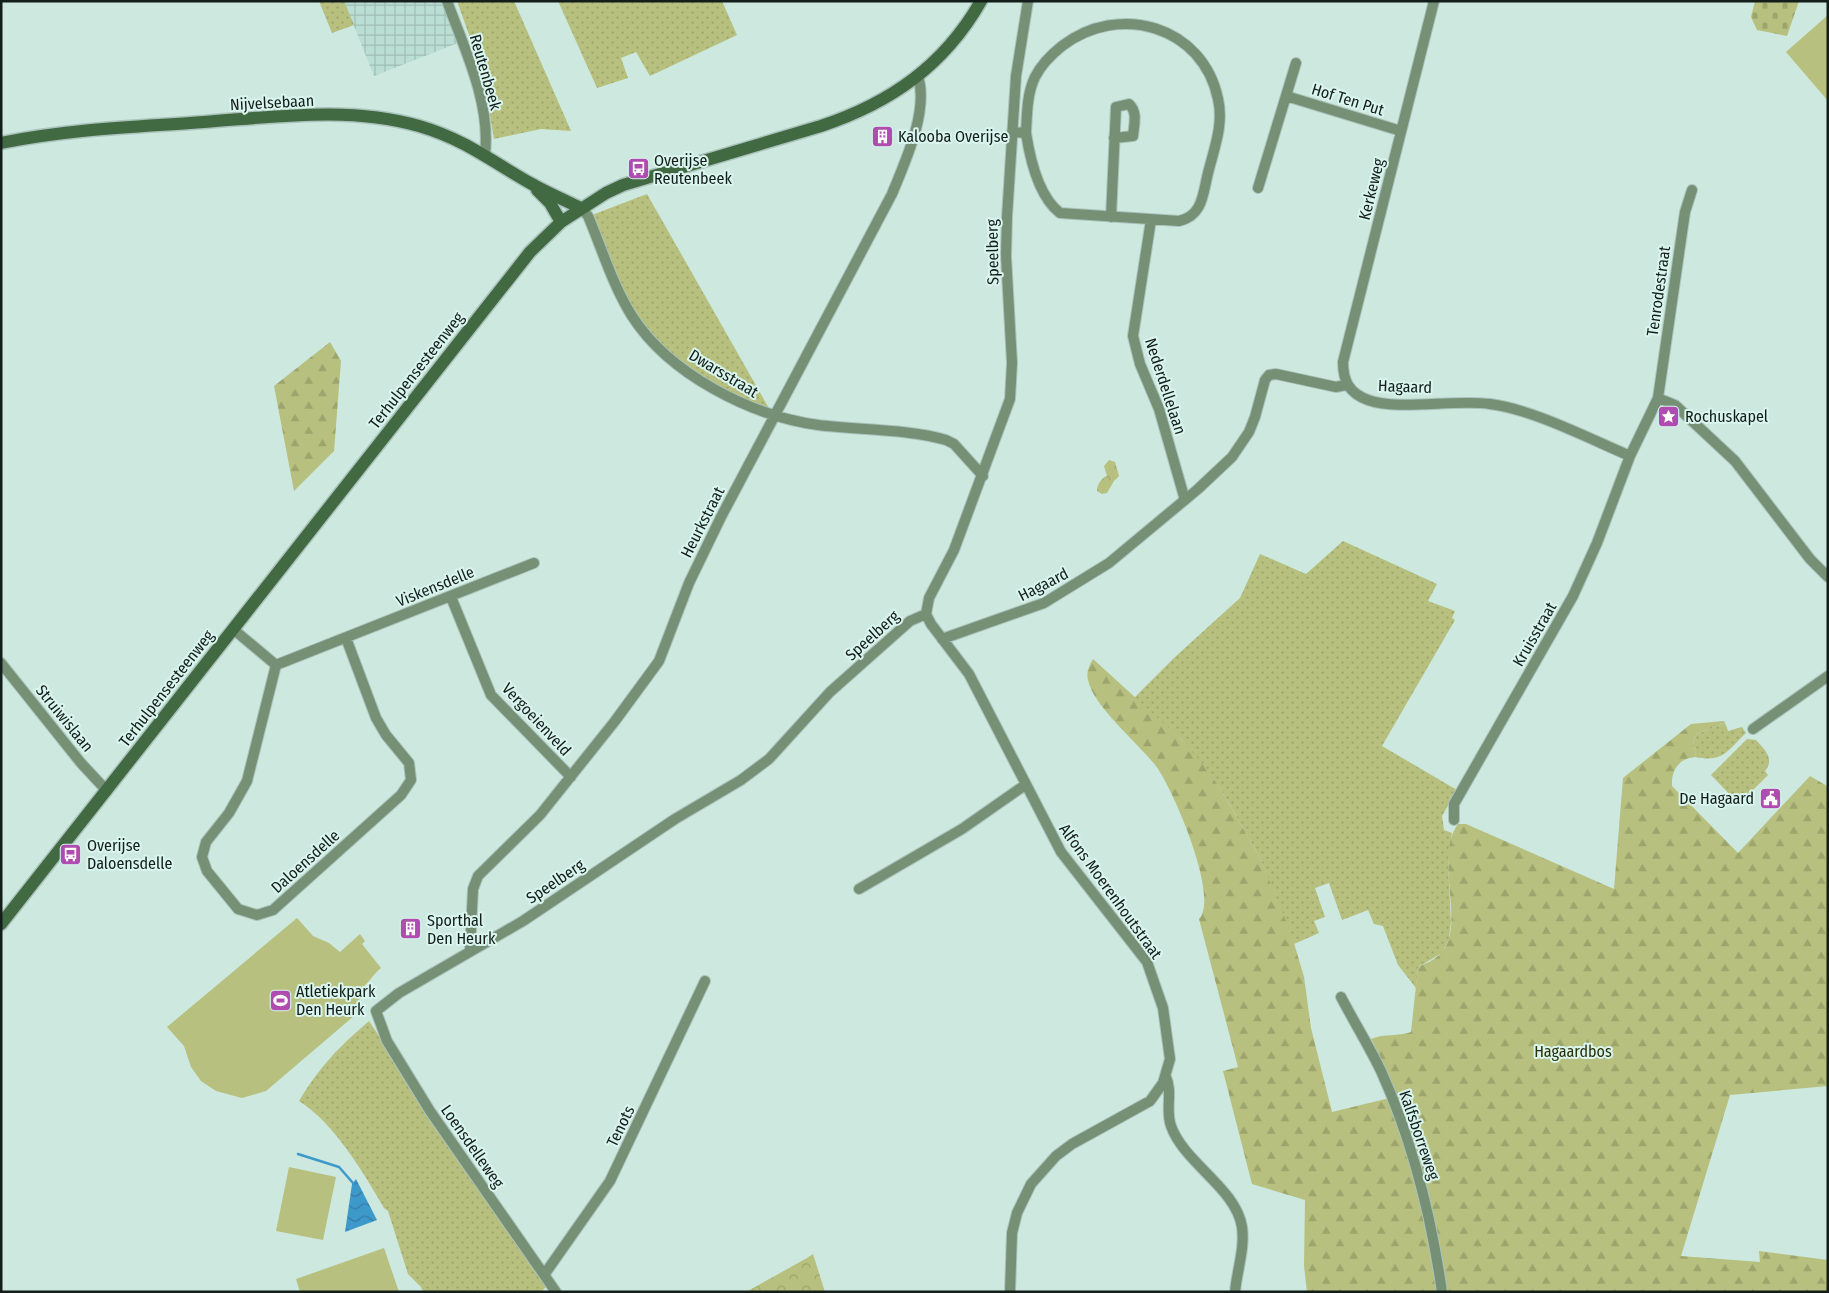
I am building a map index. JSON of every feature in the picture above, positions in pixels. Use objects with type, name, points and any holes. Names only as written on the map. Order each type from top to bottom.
[{"type":"main road","name":"Terhulpensesteenweg","points":[[1,924],[530,252],[561,222],[606,193],[650,175],[852,115],[878,103],[918,76],[949,46],[964,27],[980,1]]},
{"type":"main road","name":"Nijvelsebaan","points":[[1,143],[78,130],[342,115],[381,118],[420,126],[484,154],[530,183],[581,208]]},
{"type":"main road","name":"Nijvelsebaan","points":[[530,183],[550,202],[561,222]]},
{"type":"street","name":"Reutenbeek","points":[[447,1],[480,98],[485,128],[484,154]]},
{"type":"street","name":"Speelberg","points":[[376,1011],[398,993],[522,921],[675,819],[741,780],[769,759],[830,692],[910,621],[926,614],[929,598],[954,550],[1005,417],[1012,382],[1006,256],[1016,76],[1028,1]]},
{"type":"street","name":"Kerkeweg","points":[[1346,385],[1343,374],[1343,362],[1434,1]]},
{"type":"street","points":[[1137,23],[1164,32],[1193,51],[1213,82],[1218,99],[1220,116],[1216,144],[1197,212],[1189,219],[1180,221],[1111,218],[1060,213],[1052,208],[1045,198],[1026,133],[1027,119],[1030,88],[1036,75],[1056,51],[1084,32],[1101,26],[1137,23]]},
{"type":"street","name":"Hof Ten Put","points":[[1258,188],[1296,64]]},
{"type":"street","name":"Heurkstraat","points":[[470,950],[471,908],[476,879],[531,826],[659,661],[693,574],[878,224],[898,180],[913,137],[920,105],[921,85],[918,76]]},
{"type":"street","name":"Hof Ten Put","points":[[1286,96],[1401,131]]},
{"type":"street","points":[[1013,118],[1027,119]]},
{"type":"street","points":[[1012,132],[1026,133]]},
{"type":"street","points":[[1111,218],[1114,138]]},
{"type":"street","name":"Tenrodestraat","points":[[1658,398],[1682,230],[1692,190]]},
{"type":"street","name":"Dwarsstraat","points":[[581,208],[588,216],[619,292],[633,317],[648,338],[698,378],[730,397],[775,416],[818,425],[937,437],[954,444],[983,476]]},
{"type":"street","name":"Nederdellelaan","points":[[1151,220],[1133,336],[1140,364],[1158,409],[1184,500]]},
{"type":"street","name":"Hagaard","points":[[942,639],[1044,604],[1110,563],[1223,466],[1241,446],[1255,417],[1265,380],[1269,375],[1276,374],[1336,387],[1346,385],[1354,393],[1383,404],[1470,402],[1511,408],[1630,456]]},
{"type":"street","points":[[1630,456],[1658,398],[1675,405],[1735,461],[1810,559],[1828,577]]},
{"type":"street","name":"Kruisstraat","points":[[1454,820],[1454,804],[1573,596],[1597,542],[1630,456]]},
{"type":"street","name":"Viskensdelle","points":[[346,638],[534,563]]},
{"type":"street","name":"Vergoeienveld","points":[[451,597],[491,695],[570,777]]},
{"type":"street","name":"Alfons Moerenhoutstraat","points":[[926,614],[930,624],[969,674],[1061,852],[1147,962],[1159,991],[1166,1025],[1170,1058],[1166,1077],[1169,1085],[1171,1126],[1184,1149],[1232,1204],[1242,1226],[1241,1257],[1236,1292]]},
{"type":"street","points":[[233,629],[276,665],[346,638]]},
{"type":"street","name":"Daloensdelle","points":[[276,665],[247,781],[229,813],[206,842],[202,857],[207,872],[238,909],[257,915],[273,910],[401,795],[411,780],[409,763],[386,735],[376,718],[346,638]]},
{"type":"street","name":"Struiwislaan","points":[[1,664],[107,791]]},
{"type":"street","points":[[1753,729],[1828,676]]},
{"type":"street","points":[[859,889],[962,829],[1025,785]]},
{"type":"street","name":"Tenots","points":[[544,1275],[610,1181],[705,981]]},
{"type":"street","name":"Kalfsborreweg","points":[[1341,997],[1380,1070],[1417,1167],[1433,1232],[1442,1292]]},
{"type":"street","name":"Loensdelleweg","points":[[376,1011],[387,1041],[426,1103],[556,1292]]},
{"type":"street","points":[[1010,1292],[1010,1251],[1014,1223],[1023,1198],[1037,1176],[1056,1156],[1072,1144],[1150,1101],[1160,1089],[1166,1077]]},
{"type":"shaded area","points":[[344,1],[443,1],[458,43],[374,76]]},
{"type":"green space","points":[[319,1],[344,1],[354,25],[332,33]]},
{"type":"green space","points":[[457,1],[514,1],[571,131],[541,129],[494,139],[483,74]]},
{"type":"green space","points":[[558,1],[722,1],[737,35],[650,76],[636,52],[621,58],[628,78],[597,88]]},
{"type":"green space","points":[[1755,1],[1799,1],[1787,36],[1757,30],[1751,17]]},
{"type":"green space","points":[[1828,15],[1828,101],[1786,52]]},
{"type":"green space","points":[[647,194],[770,410],[736,397],[684,365],[643,326],[626,301],[592,215]]},
{"type":"green space","points":[[330,342],[341,361],[334,451],[294,491],[274,386]]},
{"type":"green space","points":[[1109,460],[1115,462],[1119,476],[1107,493],[1102,494],[1097,489],[1101,480],[1107,476],[1104,466]]},
{"type":"green space","points":[[1343,541],[1437,584],[1428,601],[1455,611],[1452,618],[1455,620],[1382,746],[1457,790],[1442,816],[1444,830],[1452,833],[1448,864],[1451,922],[1449,939],[1442,953],[1418,967],[1416,988],[1398,965],[1383,926],[1374,924],[1368,910],[1342,920],[1329,883],[1315,888],[1325,917],[1314,921],[1319,933],[1294,944],[1260,858],[1220,788],[1182,740],[1134,698],[1175,657],[1240,598],[1260,554],[1306,574]]},
{"type":"green space","name":"Hagaardbos","points":[[1093,659],[1182,740],[1201,762],[1220,788],[1260,858],[1291,933],[1304,977],[1311,1028],[1332,1112],[1398,1096],[1371,1039],[1411,1032],[1418,967],[1439,955],[1448,941],[1451,926],[1451,910],[1448,855],[1451,838],[1458,824],[1466,824],[1614,889],[1623,778],[1691,724],[1724,721],[1725,723],[1697,734],[1693,740],[1696,757],[1685,760],[1677,766],[1673,775],[1672,786],[1738,853],[1810,776],[1827,786],[1828,1086],[1730,1095],[1681,1256],[1760,1262],[1759,1251],[1828,1260],[1828,1292],[1307,1292],[1304,1266],[1305,1200],[1252,1184],[1223,1071],[1238,1067],[1199,919],[1204,907],[1204,889],[1192,843],[1164,778],[1156,766],[1107,713],[1092,690],[1087,674]]},
{"type":"green space","points":[[1725,723],[1728,731],[1742,727],[1746,733],[1719,757],[1696,757],[1693,740],[1697,734]]},
{"type":"green space","points":[[1747,739],[1756,740],[1768,755],[1769,762],[1765,771],[1768,775],[1739,804],[1711,775]]},
{"type":"green space","name":"Atletiekpark Den Heurk","points":[[297,918],[313,936],[329,943],[340,952],[360,934],[365,941],[362,944],[381,968],[358,991],[361,1010],[266,1091],[242,1098],[216,1091],[201,1081],[191,1067],[184,1046],[167,1027]]},
{"type":"green space","points":[[369,1021],[546,1287],[541,1292],[423,1292],[421,1287],[408,1274],[388,1211],[384,1208],[357,1164],[336,1135],[325,1122],[299,1101],[331,1058]]},
{"type":"green space","points":[[289,1167],[336,1177],[323,1240],[276,1231]]},
{"type":"green space","points":[[384,1248],[399,1292],[300,1292],[296,1279]]},
{"type":"green space","points":[[813,1254],[825,1292],[746,1292],[807,1258]]},
{"type":"water","points":[[356,1179],[377,1220],[345,1232],[352,1184]]},
{"type":"waterway","points":[[298,1154],[339,1167],[353,1183]]},
{"type":"place","name":"Kalooba Overijse","points":[[882,136]]},
{"type":"place","name":"Overijse Reutenbeek","points":[[638,169]]},
{"type":"place","name":"Rochuskapel","points":[[1669,416]]},
{"type":"place","name":"De Hagaard","points":[[1770,798]]},
{"type":"place","name":"Overijse Daloensdelle","points":[[71,854]]},
{"type":"place","name":"Sporthal Den Heurk","points":[[411,929]]},
{"type":"place","name":"Atletiekpark Den Heurk","points":[[280,1000]]}]
